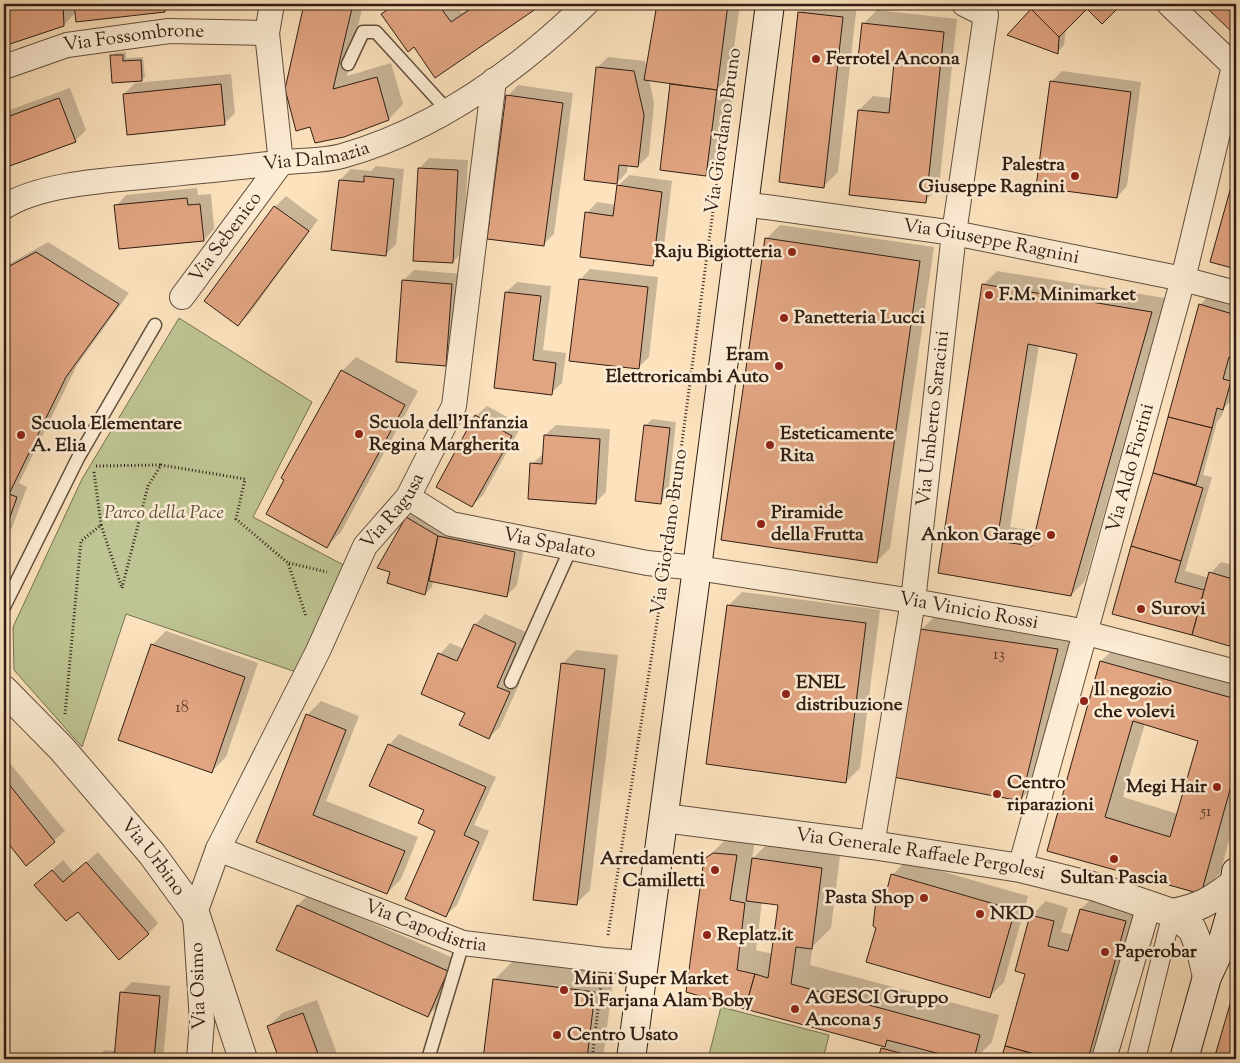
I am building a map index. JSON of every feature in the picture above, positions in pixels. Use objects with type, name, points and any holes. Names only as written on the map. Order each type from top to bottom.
[{"type":"main road","name":"Via Giordano Bruno","points":[[631,1059],[770,4]]},
{"type":"main road","name":"Via Urbino","points":[[4,690],[62,749],[152,854],[195,913],[243,1059]]},
{"type":"main road","name":"Via Generale Raffaele Pergolesi","points":[[664,818],[872,845],[1020,868],[1096,887],[1161,909],[1192,929],[1201,951],[1207,977]]},
{"type":"main road","points":[[1161,909],[1209,903],[1235,878]]},
{"type":"main road","points":[[1184,1059],[1207,977],[1221,947],[1230,916],[1235,878]]},
{"type":"street","points":[[272,4],[267,33],[281,163]]},
{"type":"street","name":"Via Dalmazia","points":[[4,207],[51,189],[99,182],[340,156],[399,136],[448,111],[494,80],[558,32],[586,4]]},
{"type":"street","name":"Via Umberto Saracini","points":[[872,845],[913,601],[954,233],[992,10],[964,4]]},
{"type":"street","name":"Via Aldo Fiorini","points":[[1020,868],[1183,279],[1235,65],[1169,4]]},
{"type":"street","name":"Via Fossombrone","points":[[4,67],[67,45],[169,31],[267,33]]},
{"type":"street","name":"Via Ragusa","points":[[195,913],[218,849],[318,652],[365,546],[408,497],[454,406],[494,80]]},
{"type":"street","name":"Via Sebenico","points":[[182,297],[281,163]]},
{"type":"street","name":"Via Giuseppe Ragnini","points":[[744,204],[954,233],[1183,279],[1236,293]]},
{"type":"street","name":"Via Spalato","points":[[408,497],[451,524],[647,563],[697,568]]},
{"type":"street","name":"Via Vinicio Rossi","points":[[697,568],[913,601],[1084,632],[1236,672]]},
{"type":"street","name":"Via Capodistria","points":[[218,849],[463,943],[645,963]]},
{"type":"street","points":[[1104,1059],[1161,909]]},
{"type":"street","points":[[1136,1059],[1161,909]]},
{"type":"street","name":"Via Osimo","points":[[195,913],[202,1022],[199,1059]]},
{"type":"lane","points":[[348,64],[363,32],[376,32],[448,111]]},
{"type":"lane","points":[[4,607],[78,458],[155,325]]},
{"type":"lane","points":[[511,682],[571,548]]},
{"type":"lane","points":[[428,1059],[463,943]]},
{"type":"path","name":"Via Giordano Bruno","points":[[592,1059],[604,960],[666,565],[725,122]]},
{"type":"path","points":[[161,465],[148,486],[122,588],[101,525],[94,466],[161,465],[244,479],[236,519],[288,563],[321,569],[350,581]]},
{"type":"path","points":[[62,749],[81,541],[101,525]]},
{"type":"path","points":[[288,563],[318,652]]},
{"type":"green space","name":"Parco della Pace","points":[[179,318],[312,402],[253,517],[353,570],[299,673],[126,614],[82,747],[14,670],[13,627],[82,479]]},
{"type":"green space","points":[[721,1007],[829,1035],[823,1059],[708,1059]]},
{"type":"building","points":[[4,4],[63,4],[64,26],[4,46]]},
{"type":"building","points":[[74,4],[164,4],[165,12],[76,22]]},
{"type":"building","points":[[203,4],[236,4],[235,8]]},
{"type":"building","points":[[304,4],[353,4],[333,89],[377,77],[389,120],[344,137],[315,143],[310,127],[296,131],[285,89]]},
{"type":"building","points":[[396,4],[438,4],[451,22],[478,4],[543,4],[435,78],[414,47],[408,52],[381,14]]},
{"type":"building","points":[[657,4],[728,4],[717,90],[644,80]]},
{"type":"building","points":[[1036,4],[1122,4],[1102,24],[1087,9],[1059,37],[1031,9]]},
{"type":"building","points":[[1203,4],[1236,4],[1236,36]]},
{"type":"building","points":[[1031,9],[1059,37],[1058,54],[1007,35]]},
{"type":"building","name":"Ferrotel Ancona","points":[[798,12],[843,17],[824,188],[779,182]]},
{"type":"building","points":[[862,23],[944,32],[926,203],[849,195],[858,110],[889,113],[894,63],[858,59]]},
{"type":"building","points":[[110,55],[123,55],[123,61],[141,60],[142,81],[112,83]]},
{"type":"building","points":[[596,67],[634,71],[644,115],[638,167],[619,165],[617,184],[584,180]]},
{"type":"building","points":[[1050,81],[1131,92],[1117,198],[1036,187]]},
{"type":"building","points":[[221,84],[225,125],[127,135],[123,94]]},
{"type":"building","points":[[670,84],[717,90],[706,176],[660,170]]},
{"type":"building","points":[[506,95],[563,103],[544,246],[487,239]]},
{"type":"building","points":[[59,98],[76,142],[4,168],[4,118]]},
{"type":"building","points":[[418,168],[458,170],[453,263],[413,261]]},
{"type":"building","points":[[1236,169],[1236,269],[1210,262]]},
{"type":"building","points":[[364,176],[394,179],[386,256],[331,250],[339,180],[364,182]]},
{"type":"building","points":[[617,185],[662,192],[653,266],[580,257],[585,212],[613,216]]},
{"type":"building","points":[[187,198],[188,205],[200,204],[204,241],[119,249],[114,205]]},
{"type":"building","points":[[274,206],[309,231],[238,326],[204,301]]},
{"type":"building","points":[[765,238],[920,261],[877,563],[721,540]]},
{"type":"building","name":"Scuola Elementare A. Elia","points":[[36,252],[119,304],[66,377],[9,494],[17,497],[4,534],[4,269]]},
{"type":"building","points":[[579,279],[648,287],[639,369],[569,361]]},
{"type":"building","points":[[402,280],[452,284],[446,366],[396,362]]},
{"type":"building","points":[[982,284],[1152,312],[1071,596],[938,573]],"holes":[[[1028,344],[1077,354],[1032,546],[997,541]]]},
{"type":"building","points":[[505,292],[541,296],[533,360],[556,363],[552,395],[494,388]]},
{"type":"building","points":[[1199,304],[1236,315],[1236,360],[1229,357],[1223,379],[1231,381],[1223,410],[1217,408],[1212,428],[1168,417]]},
{"type":"building","points":[[341,370],[405,405],[327,548],[266,514],[284,480],[281,478]]},
{"type":"building","points":[[475,415],[512,436],[472,507],[436,487]]},
{"type":"building","points":[[1168,417],[1212,428],[1196,485],[1153,473]]},
{"type":"building","points":[[644,425],[670,428],[661,504],[635,501]]},
{"type":"building","points":[[544,435],[600,439],[596,504],[528,499],[530,463],[542,464]]},
{"type":"building","points":[[1153,473],[1203,488],[1181,561],[1131,546]]},
{"type":"building","points":[[406,517],[438,536],[425,595],[387,583],[390,572],[377,568]]},
{"type":"building","points":[[438,536],[515,552],[507,597],[429,581]]},
{"type":"building","points":[[1131,546],[1181,561],[1175,582],[1204,590],[1192,635],[1112,614]]},
{"type":"building","points":[[1236,560],[1236,580],[1231,578]]},
{"type":"building","points":[[1209,572],[1236,580],[1236,648],[1192,635]]},
{"type":"building","name":"ENEL distribuzione","points":[[727,605],[866,623],[846,783],[706,764]]},
{"type":"building","points":[[474,624],[516,643],[497,687],[510,692],[489,739],[459,725],[465,713],[421,694],[438,653],[457,661]]},
{"type":"building","points":[[920,629],[1058,649],[1021,801],[893,777]]},
{"type":"building","points":[[151,644],[245,677],[212,773],[118,740]]},
{"type":"building","points":[[1100,661],[1236,699],[1236,768],[1201,894],[1047,851]],"holes":[[[1133,721],[1198,741],[1170,837],[1105,817]]]},
{"type":"building","points":[[561,663],[605,669],[577,905],[533,900]]},
{"type":"building","points":[[306,714],[346,730],[313,815],[405,851],[387,894],[256,842]]},
{"type":"building","points":[[388,744],[486,787],[464,835],[479,842],[446,917],[405,899],[435,831],[418,823],[424,810],[369,786]]},
{"type":"building","points":[[4,778],[55,842],[26,866],[4,838]]},
{"type":"building","points":[[713,853],[737,855],[730,900],[745,903],[737,970],[755,974],[745,1009],[686,992],[704,859]]},
{"type":"building","points":[[752,858],[822,868],[812,949],[796,947],[791,984],[980,1035],[974,1059],[959,1059],[887,1040],[885,1047],[745,1009],[755,974],[768,978],[778,905],[746,901]]},
{"type":"building","points":[[86,862],[149,934],[119,960],[78,912],[66,921],[34,885],[52,870],[63,882]]},
{"type":"building","points":[[891,874],[1015,910],[990,998],[866,962],[876,928],[873,926],[876,900],[884,901]]},
{"type":"building","points":[[297,905],[448,971],[428,1017],[276,950]]},
{"type":"building","points":[[1080,909],[1126,921],[1088,1059],[1053,1059],[1005,1046],[1025,974],[1015,971],[1030,915],[1054,921],[1048,946],[1068,951]]},
{"type":"building","points":[[493,979],[595,992],[587,1059],[483,1059]]},
{"type":"building","points":[[1236,984],[1236,1059],[1214,1059]]},
{"type":"building","points":[[120,992],[160,996],[154,1059],[114,1059]]},
{"type":"building","points":[[303,1013],[320,1059],[279,1059],[267,1026]]},
{"type":"building","points":[[1005,1046],[1053,1059],[1001,1059]]},
{"type":"building","points":[[881,1048],[923,1059],[878,1059]]},
{"type":"place","name":"Ferrotel Ancona","points":[[816,59]]},
{"type":"place","name":"Palestra Giuseppe Ragnini","points":[[1075,176]]},
{"type":"place","name":"Raju Bigiotteria","points":[[792,252]]},
{"type":"place","name":"F.M. Minimarket","points":[[989,295]]},
{"type":"place","name":"Panetteria Lucci","points":[[784,318]]},
{"type":"place","name":"Eram Elettroricambi Auto","points":[[779,366]]},
{"type":"place","name":"Scuola dell'Infanzia Regina Margherita","points":[[359,434]]},
{"type":"place","name":"Scuola Elementare A. Elia","points":[[21,435]]},
{"type":"place","name":"Esteticamente Rita","points":[[770,445]]},
{"type":"place","name":"Piramide della Frutta","points":[[761,524]]},
{"type":"place","name":"Ankon Garage","points":[[1051,535]]},
{"type":"place","name":"Surovi","points":[[1141,609]]},
{"type":"place","name":"ENEL distribuzione","points":[[786,694]]},
{"type":"place","name":"Il negozio che volevi","points":[[1084,701]]},
{"type":"place","name":"Megi Hair","points":[[1217,787]]},
{"type":"place","name":"Centro riparazioni","points":[[997,794]]},
{"type":"place","name":"Sultan Pascia","points":[[1114,859]]},
{"type":"place","name":"Arredamenti Camilletti","points":[[715,870]]},
{"type":"place","name":"Pasta Shop","points":[[924,898]]},
{"type":"place","name":"NKD","points":[[980,914]]},
{"type":"place","name":"Replatz.it","points":[[707,935]]},
{"type":"place","name":"Paperobar","points":[[1105,952]]},
{"type":"place","name":"Mini Super Market Di Farjana Alam Boby","points":[[564,990]]},
{"type":"place","name":"AGESCI Gruppo Ancona 5","points":[[795,1009]]},
{"type":"place","name":"Centro Usato","points":[[557,1035]]}]
